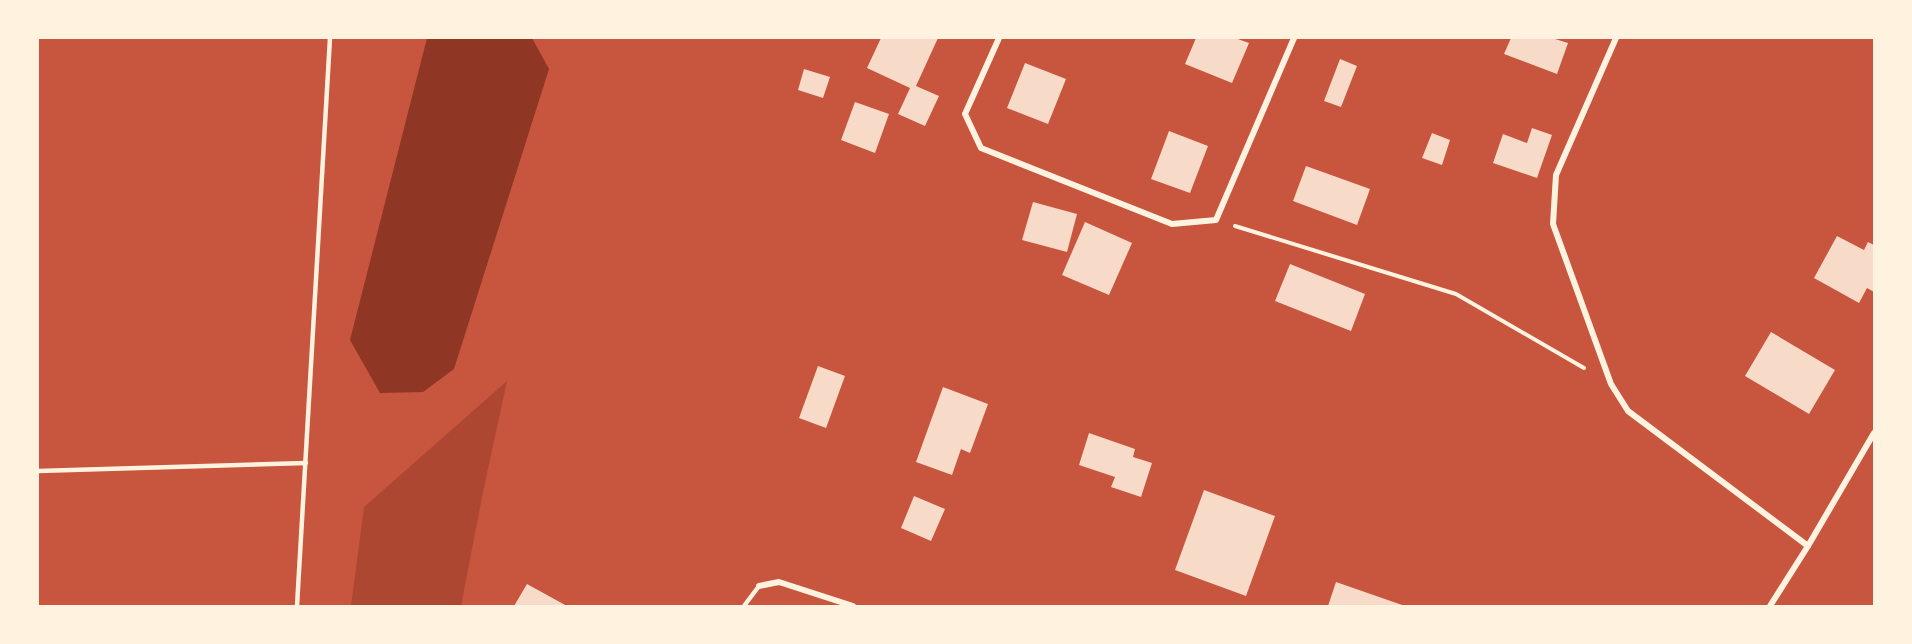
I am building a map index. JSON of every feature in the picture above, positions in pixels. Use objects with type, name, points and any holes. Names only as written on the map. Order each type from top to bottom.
[{"type":"street","points":[[999,38],[965,114],[981,148],[1172,224],[1216,220],[1294,38]]},
{"type":"street","points":[[1616,38],[1556,175],[1553,224],[1611,384],[1628,411],[1808,546]]},
{"type":"street","points":[[1770,606],[1875,433]]},
{"type":"street","points":[[759,586],[779,582],[853,606]]},
{"type":"lane","points":[[297,606],[330,38]]},
{"type":"lane","points":[[38,471],[306,463]]},
{"type":"lane","points":[[744,606],[759,586]]},
{"type":"path","points":[[1216,220],[1456,294],[1611,384]]},
{"type":"shaded area","points":[[427,38],[532,38],[549,69],[454,369],[423,392],[380,393],[350,340]]},
{"type":"shaded area","points":[[507,381],[461,606],[351,606],[364,507]]},
{"type":"building","points":[[881,38],[938,38],[916,86],[939,96],[925,126],[898,114],[910,88],[867,68]]},
{"type":"building","points":[[1196,38],[1235,38],[1249,43],[1232,83],[1185,64]]},
{"type":"building","points":[[1511,38],[1552,38],[1568,43],[1557,74],[1504,54]]},
{"type":"building","points":[[1340,59],[1357,66],[1341,107],[1324,101]]},
{"type":"building","points":[[1025,63],[1066,79],[1048,124],[1007,108]]},
{"type":"building","points":[[804,69],[830,77],[823,98],[798,90]]},
{"type":"building","points":[[855,102],[889,114],[875,153],[841,140]]},
{"type":"building","points":[[1532,128],[1552,135],[1537,178],[1493,163],[1503,134],[1527,143]]},
{"type":"building","points":[[1169,131],[1208,146],[1190,193],[1151,179]]},
{"type":"building","points":[[1432,133],[1450,140],[1442,165],[1422,158]]},
{"type":"building","points":[[1306,166],[1370,189],[1357,225],[1293,201]]},
{"type":"building","points":[[1033,202],[1077,214],[1067,252],[1022,240]]},
{"type":"building","points":[[1085,222],[1132,243],[1109,295],[1062,275]]},
{"type":"building","points":[[1837,236],[1864,250],[1868,242],[1874,245],[1874,292],[1867,288],[1859,303],[1814,278]]},
{"type":"building","points":[[1290,264],[1365,294],[1351,331],[1275,301]]},
{"type":"building","points":[[1771,332],[1835,370],[1809,414],[1745,376]]},
{"type":"building","points":[[818,366],[845,376],[826,428],[799,418]]},
{"type":"building","points":[[943,387],[988,404],[970,453],[961,449],[952,475],[916,462]]},
{"type":"building","points":[[1089,433],[1135,449],[1133,457],[1152,463],[1141,497],[1111,487],[1115,477],[1079,465]]},
{"type":"building","points":[[1204,490],[1275,516],[1246,596],[1175,570]]},
{"type":"building","points":[[914,496],[945,509],[931,541],[901,528]]},
{"type":"building","points":[[1336,582],[1405,606],[1328,606]]},
{"type":"building","points":[[527,584],[567,606],[514,606]]}]
